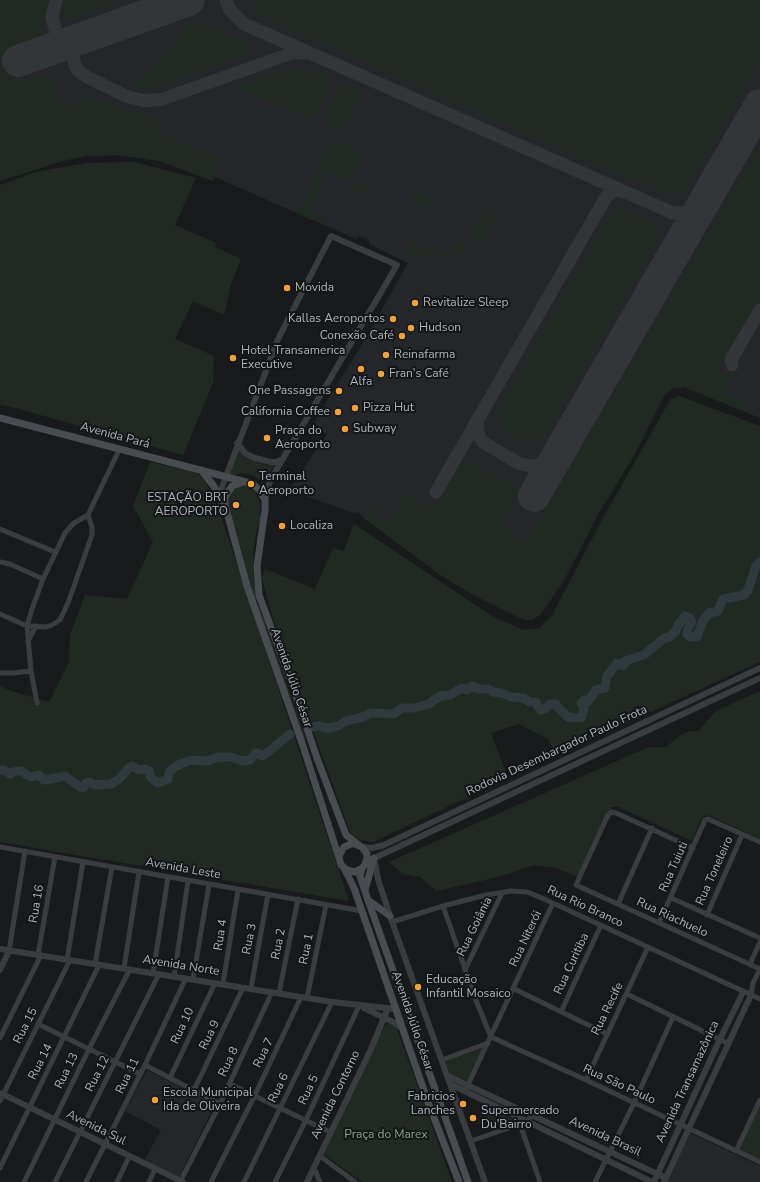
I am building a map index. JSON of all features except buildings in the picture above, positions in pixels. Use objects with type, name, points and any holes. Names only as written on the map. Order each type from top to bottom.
[{"type":"main road","name":"Avenida Pará","points":[[0,418],[225,476]]},
{"type":"main road","name":"Avenida Júlio César","points":[[201,470],[209,479],[224,505],[247,586],[302,744],[339,858]]},
{"type":"main road","points":[[225,476],[257,487],[265,500]]},
{"type":"main road","points":[[224,505],[225,497],[232,486],[246,482]]},
{"type":"main road","name":"Avenida Júlio César","points":[[265,500],[265,515],[257,566],[259,595],[346,835],[361,846]]},
{"type":"main road","points":[[351,844],[361,846],[367,854],[367,862],[359,870],[351,872],[341,865],[339,858],[340,854],[344,847],[351,844]]},
{"type":"main road","points":[[365,890],[374,858]]},
{"type":"main road","name":"Avenida Júlio César","points":[[344,868],[354,888],[429,1105],[459,1182]]},
{"type":"main road","name":"Avenida Júlio César","points":[[362,868],[360,876],[368,900],[468,1182]]},
{"type":"main road","points":[[368,900],[391,919]]},
{"type":"street","name":"Avenida Júlio César","points":[[219,495],[278,339],[331,236],[397,265],[283,459],[269,484],[265,500]]},
{"type":"street","points":[[238,443],[246,454],[255,458],[270,462],[276,462],[283,459]]},
{"type":"street","points":[[37,703],[31,671],[27,626],[43,579],[65,532],[69,527],[88,515],[120,448]]},
{"type":"street","points":[[0,614],[27,626],[46,627],[60,620],[92,535],[92,527],[88,515]]},
{"type":"street","points":[[0,529],[55,552]]},
{"type":"street","points":[[0,562],[10,564],[43,579]]},
{"type":"street","points":[[28,642],[36,626]]},
{"type":"street","name":"Rodovia Desembargador Paulo Frota","points":[[361,846],[372,848],[384,846],[760,668]]},
{"type":"street","points":[[0,673],[13,674],[31,671]]},
{"type":"street","name":"Rodovia Desembargador Paulo Frota","points":[[367,862],[760,678]]},
{"type":"street","name":"Rua Riachuelo","points":[[652,828],[616,813],[610,813],[576,885],[760,969]]},
{"type":"street","name":"Rua Tuiuti","points":[[659,923],[705,821],[707,819],[742,835]]},
{"type":"street","points":[[618,904],[652,828],[693,848]]},
{"type":"street","points":[[742,835],[760,842]]},
{"type":"street","name":"Rua Toneleiro","points":[[707,915],[742,835]]},
{"type":"street","name":"Avenida Leste","points":[[0,847],[362,911]]},
{"type":"street","points":[[0,970],[9,951],[24,851]]},
{"type":"street","name":"Rua 16","points":[[0,1038],[40,955],[55,857]]},
{"type":"street","name":"Avenida Júlio César","points":[[374,858],[378,879],[391,919],[452,1085],[485,1182]]},
{"type":"street","name":"Rua 15","points":[[0,1101],[2,1094],[69,960],[83,862]]},
{"type":"street","name":"Rua 14","points":[[0,1168],[64,1037],[97,964],[112,867]]},
{"type":"street","name":"Rua 13","points":[[24,1182],[127,969],[139,872]]},
{"type":"street","name":"Rua 12","points":[[55,1182],[116,1062],[156,973],[168,877]]},
{"type":"street","points":[[174,977],[188,881]]},
{"type":"street","points":[[193,979],[209,885]]},
{"type":"street","name":"Rua 4","points":[[223,984],[238,890]]},
{"type":"street","name":"Rua Rio Branco","points":[[391,919],[486,895],[527,892],[760,999]]},
{"type":"street","name":"Rua Goiânia","points":[[465,970],[502,893]]},
{"type":"street","name":"Rua 3","points":[[251,988],[268,894]]},
{"type":"street","points":[[671,898],[760,938]]},
{"type":"street","name":"Rua 2","points":[[279,993],[298,899]]},
{"type":"street","name":"Rua Niterói","points":[[465,1091],[553,903]]},
{"type":"street","name":"Rua 1","points":[[304,997],[326,905]]},
{"type":"street","points":[[442,906],[485,1027],[491,1037]]},
{"type":"street","name":"Rua Curitiba","points":[[561,1012],[601,925]]},
{"type":"street","points":[[750,964],[760,942]]},
{"type":"street","name":"Rua Recife","points":[[586,1080],[648,947]]},
{"type":"street","name":"Avenida Norte","points":[[0,949],[359,1006]]},
{"type":"street","points":[[751,995],[753,984],[760,969]]},
{"type":"street","name":"Rua 11","points":[[86,1182],[145,1065],[186,978]]},
{"type":"street","name":"Rua 10","points":[[170,1078],[215,983]]},
{"type":"street","points":[[743,992],[753,984]]},
{"type":"street","name":"Rua 9","points":[[194,1090],[243,988]]},
{"type":"street","points":[[514,989],[607,1034]]},
{"type":"street","name":"Rua 8","points":[[181,1182],[230,1084],[272,992]]},
{"type":"street","name":"Avenida Transamazônica","points":[[653,1182],[743,992]]},
{"type":"street","points":[[627,994],[729,1044]]},
{"type":"street","name":"Avenida Transamazônica","points":[[665,1180],[751,995]]},
{"type":"street","name":"Rua 7","points":[[211,1182],[304,997]]},
{"type":"street","name":"Rua 6","points":[[244,1182],[332,1002]]},
{"type":"street","points":[[359,1006],[396,1009]]},
{"type":"street","points":[[359,1006],[395,1023],[404,1031]]},
{"type":"street","name":"Rua 5","points":[[275,1182],[306,1120],[359,1006]]},
{"type":"street","name":"Avenida Contorno","points":[[307,1182],[388,1008]]},
{"type":"street","points":[[373,1012],[378,1022],[379,1030]]},
{"type":"street","points":[[595,1182],[634,1103],[672,1017]]},
{"type":"street","points":[[38,1024],[140,1074]]},
{"type":"street","name":"Rua São Paulo","points":[[491,1037],[760,1162]]},
{"type":"street","points":[[442,1060],[488,1043]]},
{"type":"street","points":[[145,1065],[220,1104]]},
{"type":"street","name":"Avenida Brasil","points":[[448,1076],[468,1084],[658,1174],[665,1180]]},
{"type":"street","points":[[230,1084],[330,1132]]},
{"type":"street","name":"Avenida Brasil","points":[[452,1085],[653,1182]]},
{"type":"street","name":"Avenida Sul","points":[[2,1094],[181,1182]]},
{"type":"street","points":[[736,1151],[760,1100]]},
{"type":"street","points":[[471,1141],[526,1122],[532,1114]]},
{"type":"street","points":[[520,1124],[540,1182]]},
{"type":"street","points":[[320,1156],[356,1182]]},
{"type":"street","points":[[117,1182],[130,1157]]},
{"type":"street","points":[[314,1168],[320,1182]]},
{"type":"street","points":[[149,1182],[156,1169]]},
{"type":"shaded area","points":[[0,0],[760,0],[760,418],[684,387],[673,388],[665,394],[636,452],[598,514],[565,579],[540,615],[532,620],[525,620],[479,598],[442,576],[365,519],[358,512],[354,513],[289,490],[327,434],[313,425],[370,331],[408,263],[369,244],[370,241],[359,236],[356,239],[215,177],[213,181],[160,161],[119,155],[85,156],[62,161],[0,181]]},
{"type":"shaded area","points":[[147,1070],[215,1104],[179,1177],[144,1161],[161,1130],[125,1111]]},
{"type":"shaded area","points":[[690,1133],[760,1166],[760,1182],[666,1182]]},
{"type":"green space","points":[[0,0],[51,0],[42,25],[42,35],[5,49],[15,79],[21,78],[23,82],[43,75],[50,76],[62,106],[91,97],[102,99],[131,112],[147,115],[151,114],[156,119],[163,121],[160,133],[221,159],[213,181],[160,161],[119,155],[85,156],[62,161],[0,181]]},
{"type":"green space","points":[[62,0],[124,0],[67,20],[60,12]]},
{"type":"green space","points":[[258,0],[760,0],[760,61],[686,189],[677,194],[672,194],[618,174],[281,25],[258,12],[255,6]]},
{"type":"green space","points":[[193,21],[250,44],[250,51],[244,56],[155,87],[142,88],[132,84],[133,81],[148,75]]},
{"type":"green space","points":[[287,69],[307,69],[325,75],[328,80],[327,87],[318,110],[310,117],[304,116],[236,88]]},
{"type":"green space","points":[[343,85],[351,86],[358,91],[359,95],[343,132],[324,123],[338,88]]},
{"type":"green space","points":[[331,139],[363,154],[352,181],[331,172],[326,173],[311,210],[325,219],[323,224],[298,214]]},
{"type":"green space","points":[[760,147],[760,300],[720,367],[725,374],[732,372],[734,374],[723,394],[749,404],[743,411],[684,387],[673,388],[665,394],[628,465],[598,514],[564,579],[540,615],[532,620],[525,620],[472,594],[442,576],[365,519],[375,504],[378,507],[377,519],[382,523],[388,524],[407,494],[435,510],[458,468],[466,463],[472,463],[520,489],[500,526],[524,542],[527,541]]},
{"type":"green space","points":[[134,162],[196,178],[175,225],[216,243],[215,247],[241,259],[231,284],[224,315],[193,301],[175,339],[214,356],[213,383],[183,455],[12,407],[0,405],[0,185],[36,172],[86,163]]},
{"type":"green space","points":[[373,180],[367,196],[350,189],[354,184]]},
{"type":"green space","points":[[415,191],[430,197],[427,208],[410,201]]},
{"type":"green space","points":[[487,208],[495,212],[495,218],[481,243],[470,237]]},
{"type":"green space","points":[[619,208],[624,209],[657,226],[662,233],[545,434],[533,441],[523,441],[502,428],[499,411],[611,215]]},
{"type":"green space","points":[[412,240],[426,248],[438,249],[449,256],[456,243],[459,245],[461,242],[464,242],[470,246],[464,256],[457,258],[451,256],[445,266],[444,265],[447,259],[434,252],[429,252],[421,258],[413,255],[410,257],[407,256],[406,252],[409,242]]},
{"type":"green space","points":[[679,396],[760,426],[760,662],[556,755],[548,739],[519,724],[491,733],[508,778],[373,842],[356,838],[350,832],[282,646],[262,579],[265,569],[315,589],[333,548],[344,551],[354,524],[492,616],[524,630],[540,628],[552,615],[602,520],[670,400]]},
{"type":"green space","points":[[238,449],[244,457],[267,465],[275,464],[263,484],[253,475],[241,473],[234,476],[228,474]]},
{"type":"green space","points":[[150,462],[193,472],[199,475],[205,481],[218,508],[349,901],[0,842],[0,686],[8,690],[49,702],[69,662],[70,635],[85,595],[127,599],[153,542],[133,506]]},
{"type":"green space","points":[[241,485],[246,486],[255,492],[260,502],[260,521],[257,528],[253,553],[254,582],[257,602],[255,603],[237,534],[227,503],[231,490]]},
{"type":"green space","points":[[256,606],[259,606],[306,739],[303,740]]},
{"type":"green space","points":[[760,691],[760,839],[709,815],[702,817],[692,841],[619,807],[611,807],[578,877],[556,868],[534,865],[498,877],[437,891],[420,877],[403,874],[389,862],[649,747],[666,747],[679,736],[689,731],[698,731],[716,711]]},
{"type":"green space","name":"Praça do Marex","points":[[388,1024],[393,1024],[397,1029],[452,1182],[362,1182],[324,1154],[384,1027]]},
{"type":"green space","points":[[483,1048],[467,1081],[450,1074],[445,1061]]},
{"type":"green space","points":[[760,1099],[760,1162],[736,1151]]},
{"type":"green space","points":[[483,1105],[514,1120],[514,1122],[492,1128]]},
{"type":"waterway","points":[[313,727],[318,726],[328,728],[338,726],[346,721],[363,717],[371,713],[394,714],[402,708],[414,708],[429,704],[441,696],[450,695],[462,688],[467,690],[472,686],[479,689],[488,689],[511,697],[523,698],[530,702],[536,702],[541,710],[545,709],[550,704],[555,704],[568,717],[581,718],[584,707],[581,703],[584,700],[588,701],[596,690],[605,688],[607,676],[617,663],[623,666],[625,661],[644,655],[664,638],[669,637],[675,632],[685,616],[690,618],[692,622],[688,628],[687,634],[691,637],[697,637],[703,621],[709,613],[718,611],[723,599],[744,595],[748,590],[756,566],[760,562]]},
{"type":"waterway","points":[[0,770],[4,770],[10,774],[15,771],[21,771],[31,777],[39,775],[44,780],[65,776],[81,788],[84,787],[86,783],[90,782],[95,785],[111,784],[119,779],[132,766],[139,770],[144,769],[149,771],[151,778],[158,783],[168,779],[169,772],[176,766],[191,760],[207,761],[218,757],[231,757],[242,761],[250,760],[256,753],[263,756],[290,734]]},
{"type":"taxiway","points":[[56,0],[52,17],[59,46]]},
{"type":"taxiway","points":[[226,0],[230,10],[244,24],[673,213],[688,213],[702,206]]},
{"type":"taxiway","points":[[87,36],[77,44],[73,55],[75,66],[79,71],[87,77],[128,97],[146,101],[163,99],[292,53],[306,53]]},
{"type":"taxiway","points":[[436,492],[606,197],[612,192],[618,190],[624,192]]},
{"type":"taxiway","points":[[732,365],[732,358],[760,310]]},
{"type":"taxiway","points":[[477,420],[478,434],[483,442],[518,463],[530,466],[541,465],[553,459],[558,454]]},
{"type":"runway","points":[[18,61],[189,0]]},
{"type":"runway","points":[[534,496],[760,105]]},
{"type":"place","name":"Movida","points":[[287,288]]},
{"type":"place","name":"Revitalize Sleep","points":[[415,303]]},
{"type":"place","name":"Kallas Aeroportos","points":[[393,319]]},
{"type":"place","name":"Hudson","points":[[411,328]]},
{"type":"place","name":"Conexão Café","points":[[402,336]]},
{"type":"place","name":"Reinafarma","points":[[386,355]]},
{"type":"place","name":"Hotel Transamerica Executive","points":[[233,358]]},
{"type":"place","name":"Alfa","points":[[361,369]]},
{"type":"place","name":"Fran's Café","points":[[381,374]]},
{"type":"place","name":"One Passagens","points":[[339,391]]},
{"type":"place","name":"Pizza Hut","points":[[355,408]]},
{"type":"place","name":"California Coffee","points":[[338,412]]},
{"type":"place","name":"Subway","points":[[345,429]]},
{"type":"place","name":"Praça do Aeroporto","points":[[267,438]]},
{"type":"place","name":"Terminal Aeroporto","points":[[251,484]]},
{"type":"place","name":"ESTAÇÃO BRT AEROPORTO","points":[[236,505]]},
{"type":"place","name":"Localiza","points":[[282,526]]},
{"type":"place","name":"Educação Infantil Mosaico","points":[[418,987]]},
{"type":"place","name":"Escola Municipal Ida de Oliveira","points":[[155,1100]]},
{"type":"place","name":"Fabricios Lanches","points":[[463,1104]]},
{"type":"place","name":"Supermercado Du'Bairro","points":[[473,1118]]}]
